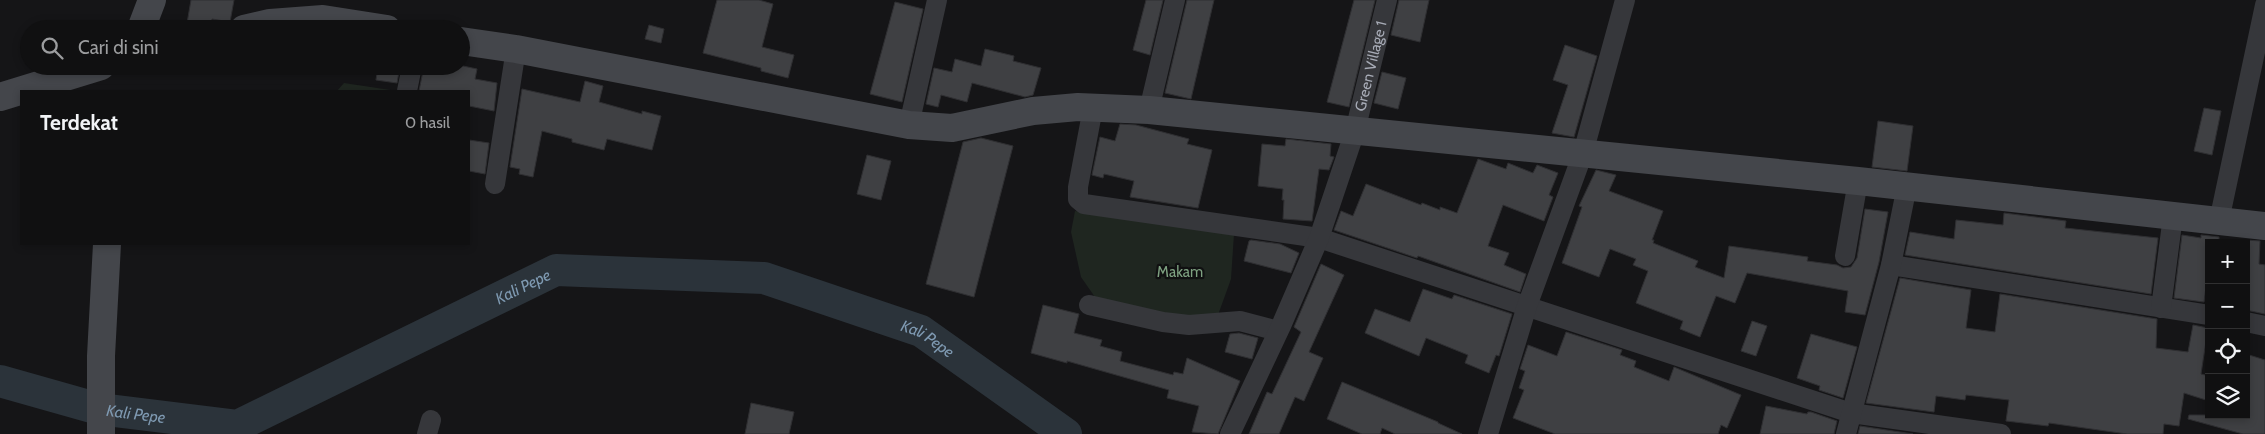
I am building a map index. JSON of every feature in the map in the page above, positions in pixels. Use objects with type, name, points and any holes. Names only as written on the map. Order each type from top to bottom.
[{"type":"street","points":[[144,20],[152,0]]},
{"type":"street","points":[[910,125],[938,0]]},
{"type":"street","points":[[1149,110],[1174,0]]},
{"type":"street","name":"Green Village 1","points":[[1230,434],[1278,331],[1318,238],[1355,131],[1387,0]]},
{"type":"street","points":[[1488,434],[1527,306],[1583,153],[1625,0]]},
{"type":"street","points":[[2219,221],[2265,5]]},
{"type":"street","points":[[304,20],[323,20]]},
{"type":"street","points":[[470,42],[516,49],[910,125],[952,128],[1034,111],[1078,107],[1149,110],[1907,186],[2265,226]]},
{"type":"street","points":[[495,184],[516,49]]},
{"type":"street","points":[[407,90],[410,75]]},
{"type":"street","points":[[31,90],[94,76]]},
{"type":"street","points":[[0,97],[20,93]]},
{"type":"street","points":[[1093,108],[1078,188],[1078,199],[1084,204],[1318,238],[1851,413],[2001,434]]},
{"type":"street","points":[[1845,256],[1858,181]]},
{"type":"street","points":[[1846,434],[1891,265],[1907,186]]},
{"type":"street","points":[[2161,308],[2173,216]]},
{"type":"street","points":[[101,434],[101,356],[107,245]]},
{"type":"street","points":[[1891,265],[2205,315]]},
{"type":"street","points":[[1089,304],[1164,322],[1197,325],[1240,321],[1278,331]]},
{"type":"street","points":[[2250,323],[2265,326]]},
{"type":"green space","points":[[344,83],[390,90],[338,90]]},
{"type":"green space","name":"Makam","points":[[1075,211],[1234,234],[1231,279],[1218,315],[1193,320],[1097,300],[1081,277],[1071,232]]},
{"type":"building","points":[[191,0],[234,0],[230,20],[188,20]]},
{"type":"building","points":[[717,0],[759,0],[773,4],[762,47],[794,55],[788,78],[761,71],[761,68],[703,53]]},
{"type":"building","points":[[1146,0],[1163,0],[1150,55],[1133,50]]},
{"type":"building","points":[[1187,0],[1214,0],[1191,99],[1165,93]]},
{"type":"building","points":[[1354,0],[1375,0],[1349,107],[1327,102]]},
{"type":"building","points":[[1399,0],[1429,0],[1420,42],[1391,35]]},
{"type":"building","points":[[895,2],[923,9],[902,102],[870,94]]},
{"type":"building","points":[[649,25],[664,29],[661,43],[645,39]]},
{"type":"building","points":[[1565,45],[1597,56],[1574,137],[1552,133],[1568,85],[1553,80]]},
{"type":"building","points":[[985,49],[1014,56],[1013,61],[1041,68],[1033,95],[1025,97],[972,83],[967,102],[941,95],[938,107],[926,104],[934,68],[952,72],[955,59],[981,66]]},
{"type":"building","points":[[470,68],[477,69],[475,79],[497,83],[494,111],[470,106],[470,90],[419,90],[422,75],[470,75]]},
{"type":"building","points":[[1382,72],[1406,78],[1398,109],[1374,103]]},
{"type":"building","points":[[377,75],[398,75],[397,83],[376,80]]},
{"type":"building","points":[[585,81],[603,86],[599,102],[642,114],[642,111],[661,116],[652,150],[607,139],[604,150],[572,142],[572,139],[542,131],[533,177],[519,174],[520,169],[510,167],[522,89],[580,102]]},
{"type":"building","points":[[2204,108],[2221,111],[2212,155],[2194,151]]},
{"type":"building","points":[[1878,121],[1913,126],[1907,171],[1872,167]]},
{"type":"building","points":[[1120,124],[1136,125],[1189,139],[1187,144],[1212,150],[1198,208],[1130,197],[1134,181],[1104,174],[1103,178],[1092,175],[1100,137],[1115,141]]},
{"type":"building","points":[[981,138],[1013,146],[974,297],[926,284],[963,142]]},
{"type":"building","points":[[1286,139],[1331,144],[1330,156],[1334,157],[1329,170],[1319,169],[1312,221],[1283,219],[1283,189],[1258,186],[1262,144],[1285,146]]},
{"type":"building","points":[[470,140],[489,143],[485,174],[470,171]]},
{"type":"building","points":[[867,155],[891,161],[881,200],[857,194]]},
{"type":"building","points":[[1478,159],[1506,169],[1508,163],[1533,173],[1537,165],[1558,173],[1549,195],[1553,197],[1544,221],[1503,205],[1488,246],[1509,253],[1504,265],[1526,274],[1520,292],[1418,256],[1417,258],[1334,230],[1341,211],[1353,216],[1366,184],[1421,205],[1422,203],[1440,210],[1440,207],[1457,213]]},
{"type":"building","points":[[1596,170],[1616,175],[1609,191],[1663,211],[1652,240],[1654,240],[1653,243],[1698,261],[1695,267],[1724,278],[1729,246],[1808,257],[1807,261],[1837,265],[1843,268],[1851,267],[1857,258],[1865,209],[1888,212],[1879,262],[1865,315],[1845,312],[1848,291],[1747,273],[1735,303],[1716,296],[1700,337],[1680,329],[1683,321],[1636,303],[1648,271],[1633,265],[1636,259],[1610,249],[1599,277],[1562,263],[1582,207],[1579,206]]},
{"type":"building","points":[[2004,213],[2066,221],[2065,228],[2158,238],[2151,294],[1905,255],[1910,232],[1954,239],[1956,220],[2003,225]]},
{"type":"building","points":[[2182,235],[2201,238],[2201,235],[2219,237],[2219,239],[2205,239],[2204,302],[2174,298]]},
{"type":"building","points":[[2250,240],[2260,241],[2259,264],[2265,265],[2265,314],[2250,311]]},
{"type":"building","points":[[1249,241],[1280,244],[1299,253],[1291,273],[1244,261]]},
{"type":"building","points":[[1321,264],[1344,275],[1309,352],[1323,358],[1304,401],[1295,397],[1279,434],[1249,434],[1267,392],[1272,394],[1301,332],[1294,327]]},
{"type":"building","points":[[1900,278],[1971,290],[1966,328],[1995,332],[2000,294],[2157,319],[2156,348],[2188,352],[2193,325],[2205,327],[2205,348],[2201,374],[2205,375],[2205,400],[2184,393],[2179,426],[2164,424],[2163,434],[2127,434],[2049,423],[2048,426],[2006,421],[2009,400],[1966,395],[1965,400],[1936,396],[1934,412],[1866,403]]},
{"type":"building","points":[[1423,289],[1452,299],[1454,295],[1512,314],[1499,356],[1496,355],[1489,373],[1465,363],[1468,355],[1426,338],[1419,356],[1365,333],[1375,309],[1410,322]]},
{"type":"building","points":[[1043,305],[1079,314],[1074,333],[1102,340],[1100,346],[1122,352],[1120,361],[1173,375],[1174,372],[1183,374],[1187,358],[1240,381],[1218,434],[1192,432],[1199,406],[1167,398],[1169,390],[1067,361],[1067,363],[1031,353]]},
{"type":"building","points":[[1752,321],[1767,326],[1756,356],[1741,351]]},
{"type":"building","points":[[1566,332],[1622,350],[1620,355],[1636,361],[1634,367],[1669,381],[1674,367],[1741,395],[1727,428],[1721,425],[1718,434],[1555,434],[1513,418],[1524,390],[1519,388],[1525,371],[1520,369],[1528,345],[1557,356]]},
{"type":"building","points":[[1239,333],[1258,338],[1252,359],[1225,352],[1230,334]]},
{"type":"building","points":[[1811,334],[1857,347],[1843,398],[1819,390],[1820,386],[1797,378]]},
{"type":"building","points":[[2250,355],[2265,360],[2265,434],[2243,434],[2188,419],[2189,415],[2205,415],[2205,419],[2250,419]]},
{"type":"building","points":[[1342,382],[1462,434],[1395,434],[1382,428],[1380,434],[1362,434],[1327,419]]},
{"type":"building","points":[[751,403],[794,412],[789,434],[745,434]]},
{"type":"building","points":[[1766,406],[1807,414],[1811,412],[1837,421],[1834,434],[1760,434]]},
{"type":"building","points":[[1860,426],[1913,434],[1858,434]]},
{"type":"waterway","name":"Kali Pepe","points":[[0,381],[99,409],[237,426],[556,270],[764,278],[921,331],[1066,434]]}]
